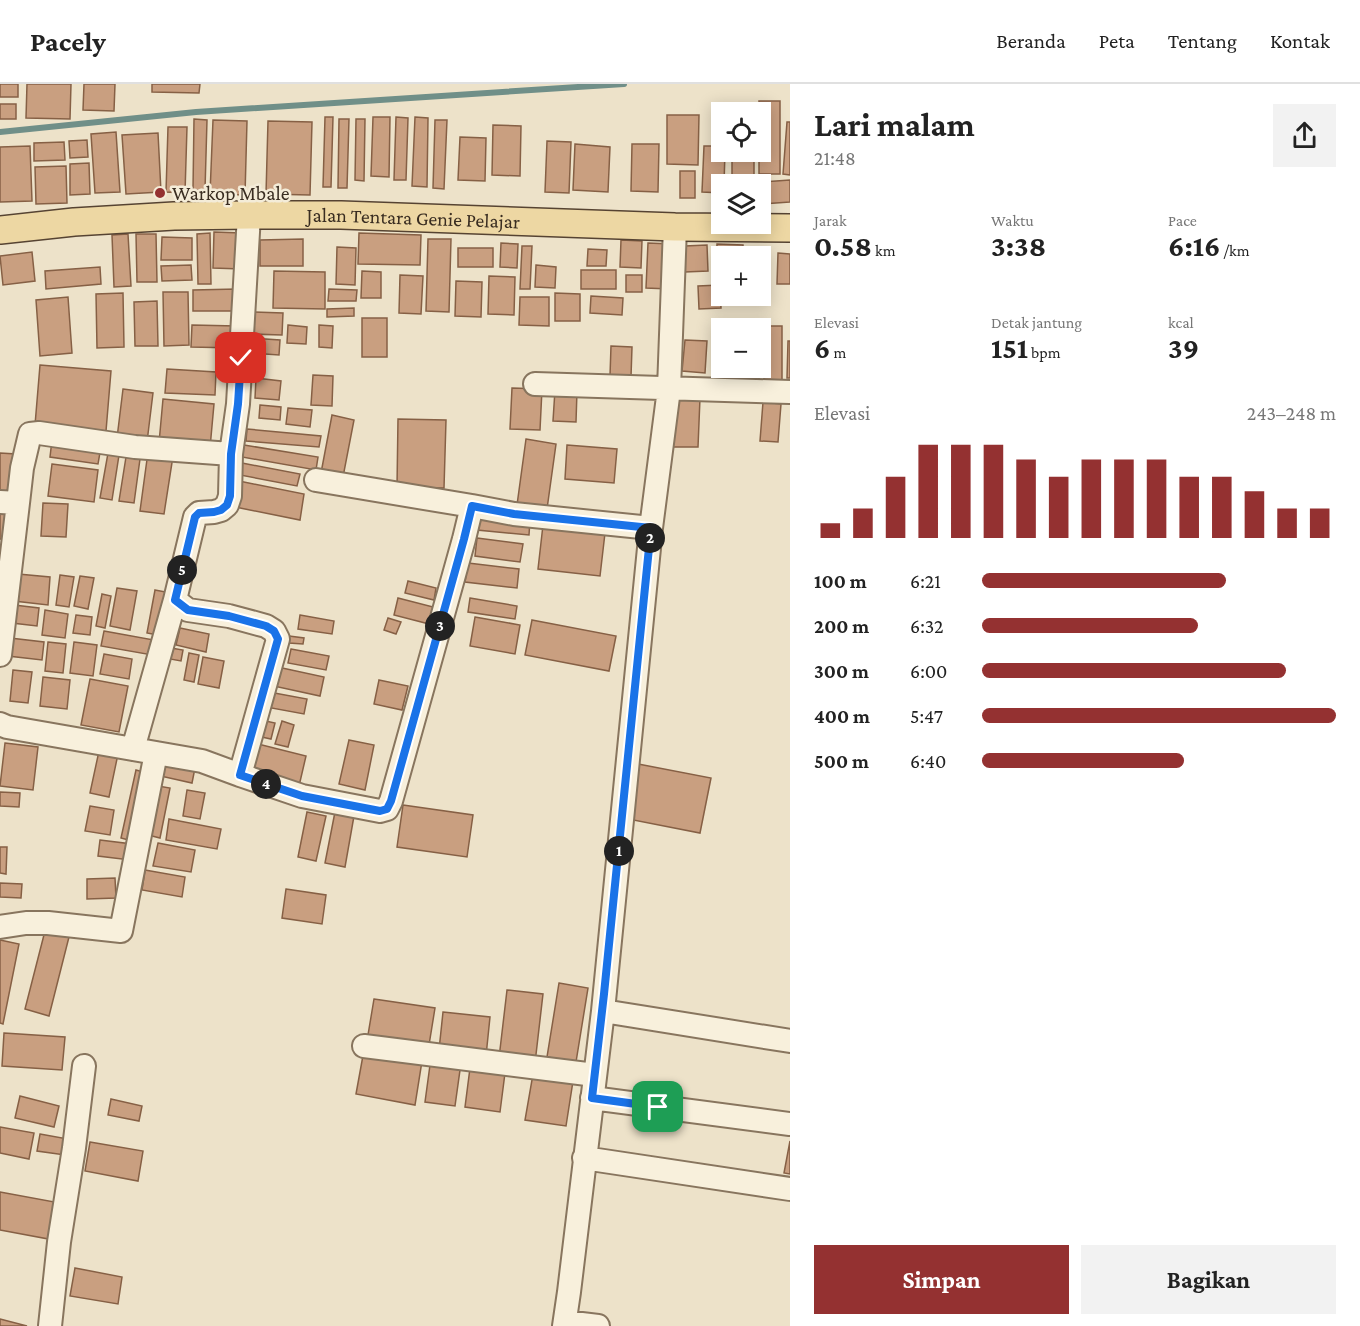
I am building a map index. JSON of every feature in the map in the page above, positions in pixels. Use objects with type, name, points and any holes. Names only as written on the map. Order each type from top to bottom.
[{"type":"main road","name":"Jalan Tentara Genie Pelajar","points":[[0,230],[85,221],[249,215],[341,215],[675,227],[790,228]]},
{"type":"street","points":[[133,749],[175,600],[195,517],[199,513],[221,510],[227,505],[230,496],[231,454],[238,404],[249,215]]},
{"type":"street","points":[[598,1326],[564,1324],[570,1292],[603,1011],[651,528],[669,389],[675,227]]},
{"type":"street","points":[[535,384],[790,392]]},
{"type":"street","points":[[0,655],[9,502],[22,468],[30,435],[39,434],[135,447],[231,454]]},
{"type":"street","points":[[316,480],[514,514],[651,528]]},
{"type":"street","points":[[0,727],[202,761],[302,796],[380,811],[387,809],[401,767],[472,506]]},
{"type":"street","points":[[175,600],[188,610],[229,616],[266,626],[274,631],[278,639],[240,775]]},
{"type":"street","points":[[0,927],[37,923],[121,931],[156,753]]},
{"type":"street","points":[[603,1011],[790,1041]]},
{"type":"street","points":[[364,1046],[595,1075]]},
{"type":"street","points":[[50,1326],[59,1242],[84,1066]]},
{"type":"street","points":[[592,1098],[790,1124]]},
{"type":"street","points":[[584,1158],[790,1189]]},
{"type":"building","points":[[0,84],[18,84],[18,97],[0,97]]},
{"type":"building","points":[[27,84],[71,84],[70,119],[26,118]]},
{"type":"building","points":[[84,84],[115,84],[114,111],[83,110]]},
{"type":"building","points":[[152,84],[200,84],[199,93],[152,92]]},
{"type":"building","points":[[780,101],[780,174],[759,174],[759,162],[771,162],[771,102],[759,102]]},
{"type":"building","points":[[0,104],[16,104],[16,119],[0,119]]},
{"type":"building","points":[[667,115],[699,115],[698,165],[667,164]]},
{"type":"building","points":[[325,117],[333,117],[331,187],[323,187]]},
{"type":"building","points":[[373,117],[390,117],[389,177],[371,176]]},
{"type":"building","points":[[396,117],[408,118],[406,180],[394,180]]},
{"type":"building","points":[[415,117],[428,118],[427,187],[412,186]]},
{"type":"building","points":[[194,119],[207,120],[205,190],[193,190]]},
{"type":"building","points":[[339,119],[349,119],[347,188],[338,188]]},
{"type":"building","points":[[356,119],[365,119],[364,181],[355,180]]},
{"type":"building","points":[[213,120],[247,121],[245,195],[210,194]]},
{"type":"building","points":[[435,120],[447,120],[444,189],[433,188]]},
{"type":"building","points":[[268,121],[312,122],[310,195],[266,194]]},
{"type":"building","points":[[787,122],[790,122],[790,175],[783,174]]},
{"type":"building","points":[[493,125],[521,126],[520,176],[492,175]]},
{"type":"building","points":[[168,127],[187,127],[185,193],[166,192]]},
{"type":"building","points":[[116,132],[120,192],[95,193],[91,134]]},
{"type":"building","points":[[158,133],[161,192],[126,194],[122,135]]},
{"type":"building","points":[[460,137],[486,138],[485,181],[458,180]]},
{"type":"building","points":[[87,140],[88,157],[70,158],[69,141]]},
{"type":"building","points":[[547,141],[571,142],[569,193],[545,192]]},
{"type":"building","points":[[64,142],[65,160],[34,161],[34,143]]},
{"type":"building","points":[[575,144],[610,147],[608,192],[573,190]]},
{"type":"building","points":[[632,144],[659,144],[658,192],[631,191]]},
{"type":"building","points":[[30,146],[32,201],[0,202],[0,147]]},
{"type":"building","points":[[704,146],[711,146],[711,162],[725,162],[724,174],[711,174],[711,192],[702,192]]},
{"type":"building","points":[[732,162],[754,162],[754,174],[732,174]]},
{"type":"building","points":[[89,163],[90,194],[70,195],[70,164]]},
{"type":"building","points":[[66,166],[67,203],[36,204],[35,167]]},
{"type":"building","points":[[680,171],[695,171],[695,198],[680,198]]},
{"type":"building","points":[[790,180],[790,202],[771,203],[771,181]]},
{"type":"building","points":[[214,232],[242,233],[241,269],[213,268]]},
{"type":"building","points":[[210,233],[211,284],[198,284],[197,234]]},
{"type":"building","points":[[359,233],[421,235],[420,265],[358,264]]},
{"type":"building","points":[[128,234],[131,286],[114,287],[112,235]]},
{"type":"building","points":[[136,234],[156,234],[157,282],[137,282]]},
{"type":"building","points":[[162,237],[192,238],[192,260],[161,260]]},
{"type":"building","points":[[303,239],[303,266],[260,266],[260,240]]},
{"type":"building","points":[[428,239],[451,239],[449,312],[426,311]]},
{"type":"building","points":[[621,240],[642,241],[641,268],[620,267]]},
{"type":"building","points":[[501,243],[518,244],[517,268],[500,267]]},
{"type":"building","points":[[648,243],[671,244],[669,289],[646,288]]},
{"type":"building","points":[[717,244],[743,245],[743,246],[717,246]]},
{"type":"building","points":[[707,245],[708,271],[685,272],[685,246]]},
{"type":"building","points":[[522,246],[532,246],[530,289],[520,289]]},
{"type":"building","points":[[337,247],[356,248],[355,285],[336,284]]},
{"type":"building","points":[[458,248],[493,248],[493,267],[458,267]]},
{"type":"building","points":[[588,249],[607,250],[606,266],[587,266]]},
{"type":"building","points":[[32,252],[35,281],[3,285],[0,256]]},
{"type":"building","points":[[778,253],[790,254],[790,284],[777,284]]},
{"type":"building","points":[[191,265],[192,280],[162,281],[161,266]]},
{"type":"building","points":[[536,265],[556,267],[555,288],[535,287]]},
{"type":"building","points":[[100,267],[101,284],[46,289],[45,271]]},
{"type":"building","points":[[581,270],[616,270],[616,289],[581,289]]},
{"type":"building","points":[[274,271],[325,272],[325,309],[273,308]]},
{"type":"building","points":[[362,271],[381,272],[381,298],[361,298]]},
{"type":"building","points":[[400,275],[423,276],[421,314],[399,313]]},
{"type":"building","points":[[626,275],[642,275],[642,292],[626,292]]},
{"type":"building","points":[[489,276],[515,277],[514,315],[488,314]]},
{"type":"building","points":[[456,281],[482,282],[481,317],[455,316]]},
{"type":"building","points":[[711,285],[711,306],[721,306],[721,308],[699,309],[698,286]]},
{"type":"building","points":[[237,289],[237,311],[193,311],[193,290]]},
{"type":"building","points":[[329,289],[357,290],[356,301],[328,301]]},
{"type":"building","points":[[163,292],[188,292],[189,345],[164,346]]},
{"type":"building","points":[[123,293],[124,347],[97,348],[96,294]]},
{"type":"building","points":[[555,293],[580,294],[580,321],[555,321]]},
{"type":"building","points":[[591,296],[623,298],[622,315],[590,313]]},
{"type":"building","points":[[68,297],[72,353],[40,356],[36,300]]},
{"type":"building","points":[[520,297],[549,297],[549,326],[519,325]]},
{"type":"building","points":[[157,301],[158,346],[135,346],[134,302]]},
{"type":"building","points":[[354,308],[354,316],[327,317],[327,309]]},
{"type":"building","points":[[251,312],[283,313],[282,335],[250,334]]},
{"type":"building","points":[[362,318],[387,318],[387,357],[362,357]]},
{"type":"building","points":[[192,325],[236,326],[236,348],[191,347]]},
{"type":"building","points":[[288,325],[307,327],[306,344],[287,343]]},
{"type":"building","points":[[319,325],[333,326],[332,348],[319,347]]},
{"type":"building","points":[[771,326],[782,326],[782,382],[764,382],[764,378],[771,378]]},
{"type":"building","points":[[251,338],[280,340],[279,355],[250,353]]},
{"type":"building","points":[[685,340],[707,341],[705,373],[682,371]]},
{"type":"building","points":[[788,341],[790,341],[790,378],[787,378]]},
{"type":"building","points":[[611,346],[632,347],[631,377],[610,376]]},
{"type":"building","points":[[40,365],[111,371],[106,431],[35,425]]},
{"type":"building","points":[[167,369],[216,372],[215,395],[165,393]]},
{"type":"building","points":[[313,375],[333,376],[332,406],[311,405]]},
{"type":"building","points":[[256,378],[281,381],[279,400],[255,398]]},
{"type":"building","points":[[725,378],[759,378],[759,381],[725,381]]},
{"type":"building","points":[[512,388],[542,389],[540,430],[510,429]]},
{"type":"building","points":[[123,389],[153,393],[147,442],[117,438]]},
{"type":"building","points":[[555,390],[577,391],[576,422],[553,421]]},
{"type":"building","points":[[674,397],[700,398],[698,447],[673,447]]},
{"type":"building","points":[[163,399],[214,404],[210,448],[159,443]]},
{"type":"building","points":[[763,402],[781,404],[778,442],[760,441]]},
{"type":"building","points":[[260,405],[281,407],[280,420],[259,418]]},
{"type":"building","points":[[288,408],[312,410],[310,427],[286,424]]},
{"type":"building","points":[[332,415],[354,420],[343,477],[321,473]]},
{"type":"building","points":[[398,419],[446,420],[444,488],[397,487]]},
{"type":"building","points":[[247,429],[321,436],[319,447],[246,441]]},
{"type":"building","points":[[526,439],[556,444],[547,509],[517,505]]},
{"type":"building","points":[[52,440],[101,447],[98,464],[50,457]]},
{"type":"building","points":[[244,445],[318,457],[316,470],[242,457]]},
{"type":"building","points":[[567,445],[617,449],[614,483],[565,479]]},
{"type":"building","points":[[148,452],[173,456],[164,514],[140,511]]},
{"type":"building","points":[[0,453],[16,454],[14,495],[0,495]]},
{"type":"building","points":[[108,453],[119,455],[112,500],[100,498]]},
{"type":"building","points":[[126,457],[140,459],[134,503],[119,501]]},
{"type":"building","points":[[242,463],[300,474],[297,486],[240,475]]},
{"type":"building","points":[[52,464],[98,470],[94,502],[48,496]]},
{"type":"building","points":[[239,481],[304,494],[300,520],[235,507]]},
{"type":"building","points":[[43,503],[68,504],[66,537],[41,536]]},
{"type":"building","points":[[0,506],[12,508],[9,540],[0,539]]},
{"type":"building","points":[[478,515],[530,520],[529,535],[477,530]]},
{"type":"building","points":[[543,525],[605,533],[600,576],[538,569]]},
{"type":"building","points":[[477,538],[523,544],[520,562],[475,556]]},
{"type":"building","points":[[468,563],[519,569],[517,588],[465,582]]},
{"type":"building","points":[[18,574],[50,577],[48,605],[14,601]]},
{"type":"building","points":[[60,575],[74,577],[69,607],[56,605]]},
{"type":"building","points":[[80,576],[94,578],[88,609],[74,606]]},
{"type":"building","points":[[408,581],[436,588],[434,600],[405,593]]},
{"type":"building","points":[[117,588],[137,591],[130,630],[110,626]]},
{"type":"building","points":[[155,590],[171,593],[163,636],[147,633]]},
{"type":"building","points":[[102,594],[111,596],[105,628],[96,626]]},
{"type":"building","points":[[398,598],[437,608],[433,625],[394,615]]},
{"type":"building","points":[[470,598],[517,606],[515,619],[468,612]]},
{"type":"building","points":[[14,605],[39,608],[37,626],[12,623]]},
{"type":"building","points":[[45,610],[68,614],[65,638],[42,635]]},
{"type":"building","points":[[76,615],[92,617],[90,635],[73,633]]},
{"type":"building","points":[[300,615],[334,621],[332,634],[298,629]]},
{"type":"building","points":[[475,617],[520,625],[515,654],[470,646]]},
{"type":"building","points":[[388,618],[401,622],[396,634],[384,630]]},
{"type":"building","points":[[532,620],[616,636],[609,671],[525,655]]},
{"type":"building","points":[[180,628],[209,634],[206,652],[176,645]]},
{"type":"building","points":[[104,631],[154,640],[152,655],[101,646]]},
{"type":"building","points":[[289,636],[304,638],[303,644],[289,643]]},
{"type":"building","points":[[10,638],[44,642],[42,660],[8,656]]},
{"type":"building","points":[[48,642],[66,644],[63,673],[45,671]]},
{"type":"building","points":[[74,642],[97,645],[93,676],[70,673]]},
{"type":"building","points":[[171,648],[183,650],[181,661],[170,659]]},
{"type":"building","points":[[291,649],[329,656],[326,670],[288,663]]},
{"type":"building","points":[[189,653],[199,655],[194,682],[184,680]]},
{"type":"building","points":[[104,654],[132,659],[129,679],[100,674]]},
{"type":"building","points":[[203,657],[224,661],[219,688],[198,684]]},
{"type":"building","points":[[273,666],[324,677],[320,696],[269,685]]},
{"type":"building","points":[[13,670],[32,672],[28,703],[10,701]]},
{"type":"building","points":[[43,677],[70,680],[67,709],[40,706]]},
{"type":"building","points":[[90,679],[128,686],[119,732],[81,725]]},
{"type":"building","points":[[379,680],[408,686],[402,710],[374,704]]},
{"type":"building","points":[[269,692],[307,699],[304,714],[266,707]]},
{"type":"building","points":[[261,720],[275,723],[271,739],[257,736]]},
{"type":"building","points":[[282,721],[294,725],[288,747],[275,744]]},
{"type":"building","points":[[349,740],[374,745],[365,790],[339,784]]},
{"type":"building","points":[[5,743],[38,747],[33,790],[0,786]]},
{"type":"building","points":[[254,743],[306,756],[299,786],[247,773]]},
{"type":"building","points":[[99,751],[118,754],[109,797],[90,793]]},
{"type":"building","points":[[160,760],[195,768],[192,783],[156,775]]},
{"type":"building","points":[[633,763],[711,778],[700,833],[623,818]]},
{"type":"building","points":[[136,770],[151,774],[136,842],[121,838]]},
{"type":"building","points":[[158,786],[170,788],[160,838],[148,835]]},
{"type":"building","points":[[187,790],[205,793],[200,819],[183,816]]},
{"type":"building","points":[[0,792],[20,793],[19,807],[0,806]]},
{"type":"building","points":[[403,805],[473,815],[467,857],[397,847]]},
{"type":"building","points":[[90,806],[114,810],[110,835],[85,831]]},
{"type":"building","points":[[307,812],[326,816],[316,861],[298,857]]},
{"type":"building","points":[[335,812],[354,816],[345,867],[325,863]]},
{"type":"building","points":[[169,819],[221,829],[217,849],[166,840]]},
{"type":"building","points":[[100,840],[132,844],[130,860],[98,856]]},
{"type":"building","points":[[158,843],[195,850],[191,872],[153,866]]},
{"type":"building","points":[[0,847],[7,847],[6,874],[0,873]]},
{"type":"building","points":[[145,870],[185,877],[182,897],[142,890]]},
{"type":"building","points":[[115,878],[116,898],[87,899],[87,879]]},
{"type":"building","points":[[0,883],[22,884],[21,898],[0,897]]},
{"type":"building","points":[[286,889],[326,895],[322,924],[282,918]]},
{"type":"building","points":[[46,927],[70,933],[49,1016],[25,1009]]},
{"type":"building","points":[[0,940],[19,944],[3,1024],[0,1023]]},
{"type":"building","points":[[559,983],[588,988],[576,1062],[547,1057]]},
{"type":"building","points":[[507,990],[543,994],[535,1063],[499,1058]]},
{"type":"building","points":[[374,999],[435,1008],[429,1045],[368,1035]]},
{"type":"building","points":[[443,1012],[490,1017],[486,1056],[439,1050]]},
{"type":"building","points":[[4,1033],[65,1037],[62,1070],[2,1066]]},
{"type":"building","points":[[364,1050],[422,1061],[415,1105],[356,1094]]},
{"type":"building","points":[[430,1065],[460,1070],[455,1106],[425,1102]]},
{"type":"building","points":[[470,1068],[505,1073],[500,1112],[465,1107]]},
{"type":"building","points":[[533,1074],[573,1081],[566,1126],[525,1120]]},
{"type":"building","points":[[20,1096],[59,1106],[54,1127],[15,1118]]},
{"type":"building","points":[[111,1099],[142,1106],[139,1121],[108,1115]]},
{"type":"building","points":[[0,1127],[34,1133],[29,1159],[0,1153]]},
{"type":"building","points":[[40,1134],[68,1139],[65,1155],[37,1151]]},
{"type":"building","points":[[790,1141],[790,1174],[784,1173]]},
{"type":"building","points":[[90,1142],[143,1151],[138,1181],[85,1171]]},
{"type":"building","points":[[0,1192],[60,1203],[54,1240],[0,1230]]},
{"type":"building","points":[[75,1268],[122,1277],[118,1304],[70,1296]]},
{"type":"building","points":[[0,1319],[27,1326],[0,1326]]},
{"type":"waterway","points":[[0,132],[196,112],[624,84]]},
{"type":"place","name":"Warkop Mbale","points":[[160,193]]},
{"type":"route","points":[[241,358],[231,454],[230,496],[227,505],[221,510],[199,513],[195,517],[175,600],[188,610],[229,616],[266,626],[274,631],[278,639],[240,775],[302,796],[380,811],[387,809],[472,506],[514,514],[651,528],[592,1098],[658,1107]]}]
